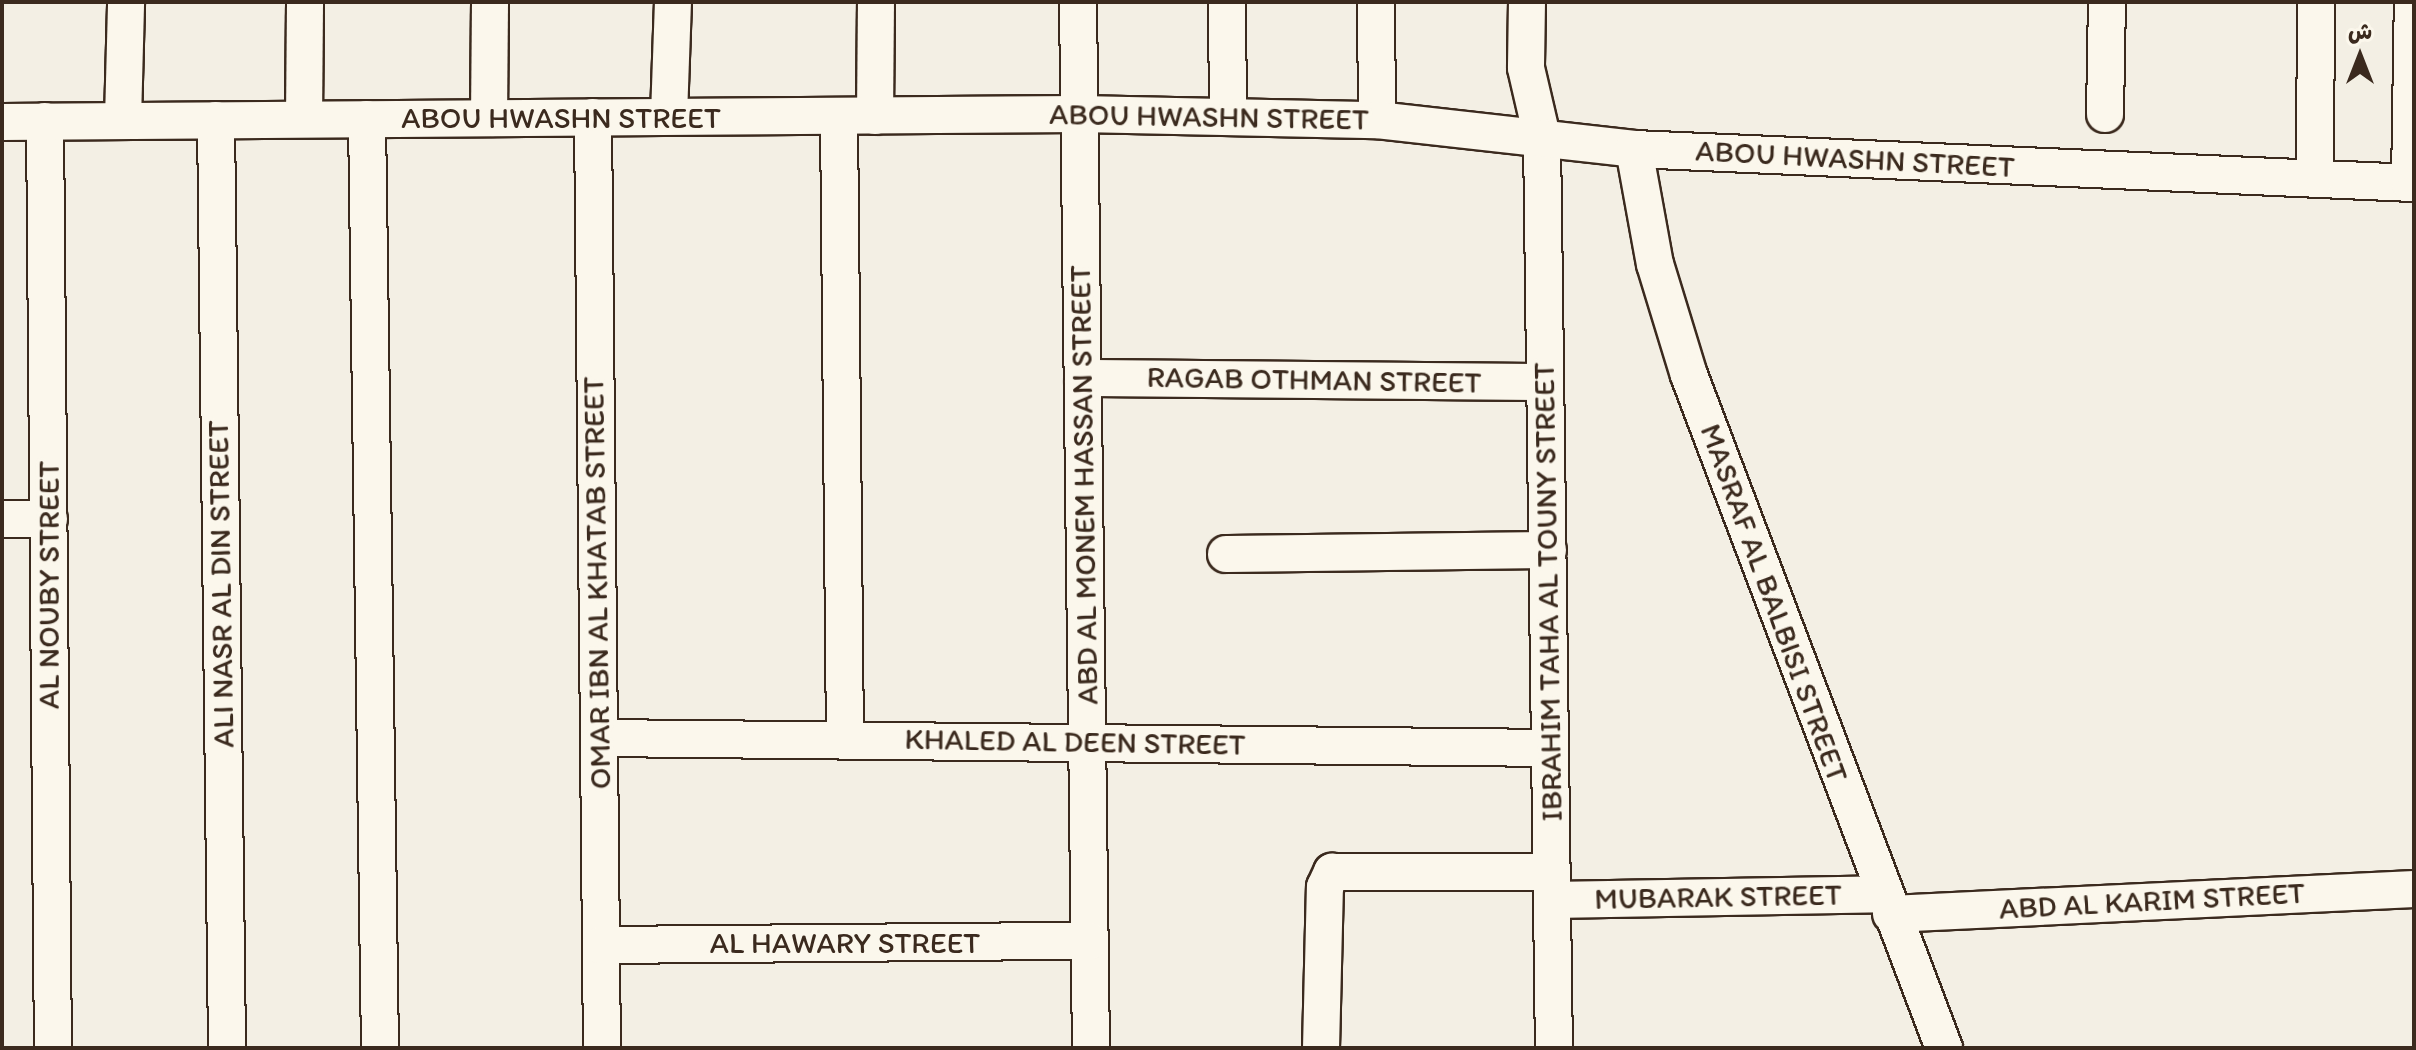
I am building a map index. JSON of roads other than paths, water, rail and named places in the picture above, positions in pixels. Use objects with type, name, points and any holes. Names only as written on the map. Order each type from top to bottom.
[{"type":"street","points":[[123,120],[126,2]]},
{"type":"street","points":[[304,119],[305,2]]},
{"type":"street","points":[[489,118],[490,2]]},
{"type":"street","points":[[669,116],[673,2]]},
{"type":"street","points":[[875,116],[876,2]]},
{"type":"street","name":"ABD AL MONEM HASSAN STREET","points":[[1078,2],[1091,1048]]},
{"type":"street","points":[[1227,2],[1228,116]]},
{"type":"street","points":[[1376,2],[1377,120]]},
{"type":"street","name":"IBRAHIM TAHA AL TOUNY STREET","points":[[1527,2],[1526,68],[1542,137],[1554,1048]]},
{"type":"street","points":[[2105,114],[2107,2]]},
{"type":"street","points":[[2315,179],[2316,2]]},
{"type":"street","points":[[2412,183],[2413,2]]},
{"type":"street","name":"ABOU HWASHN STREET","points":[[2,122],[669,116],[1228,116],[1377,120],[1634,149],[2412,183]]},
{"type":"street","points":[[839,116],[845,740]]},
{"type":"street","name":"OMAR IBN AL KHATAB STREET","points":[[593,117],[602,1048]]},
{"type":"street","points":[[367,119],[380,1048]]},
{"type":"street","name":"ALI NASR AL DIN STREET","points":[[216,120],[227,1048]]},
{"type":"street","name":"AL NOUBY STREET","points":[[45,121],[53,1048]]},
{"type":"street","name":"MASRAF AL BALBISI STREET","points":[[1634,149],[1655,264],[1685,361],[1887,904],[1944,1048]]},
{"type":"street","name":"RAGAB OTHMAN STREET","points":[[1083,378],[1545,382]]},
{"type":"street","points":[[2,519],[49,519]]},
{"type":"street","points":[[1226,554],[1548,550]]},
{"type":"street","name":"KHALED AL DEEN STREET","points":[[599,738],[1550,748]]},
{"type":"street","name":"MUBARAK STREET","points":[[1321,1048],[1325,887],[1332,872],[1887,904]]},
{"type":"street","name":"ABD AL KARIM STREET","points":[[1887,904],[2414,889]]},
{"type":"street","name":"AL HAWARY STREET","points":[[601,945],[1090,941]]}]
